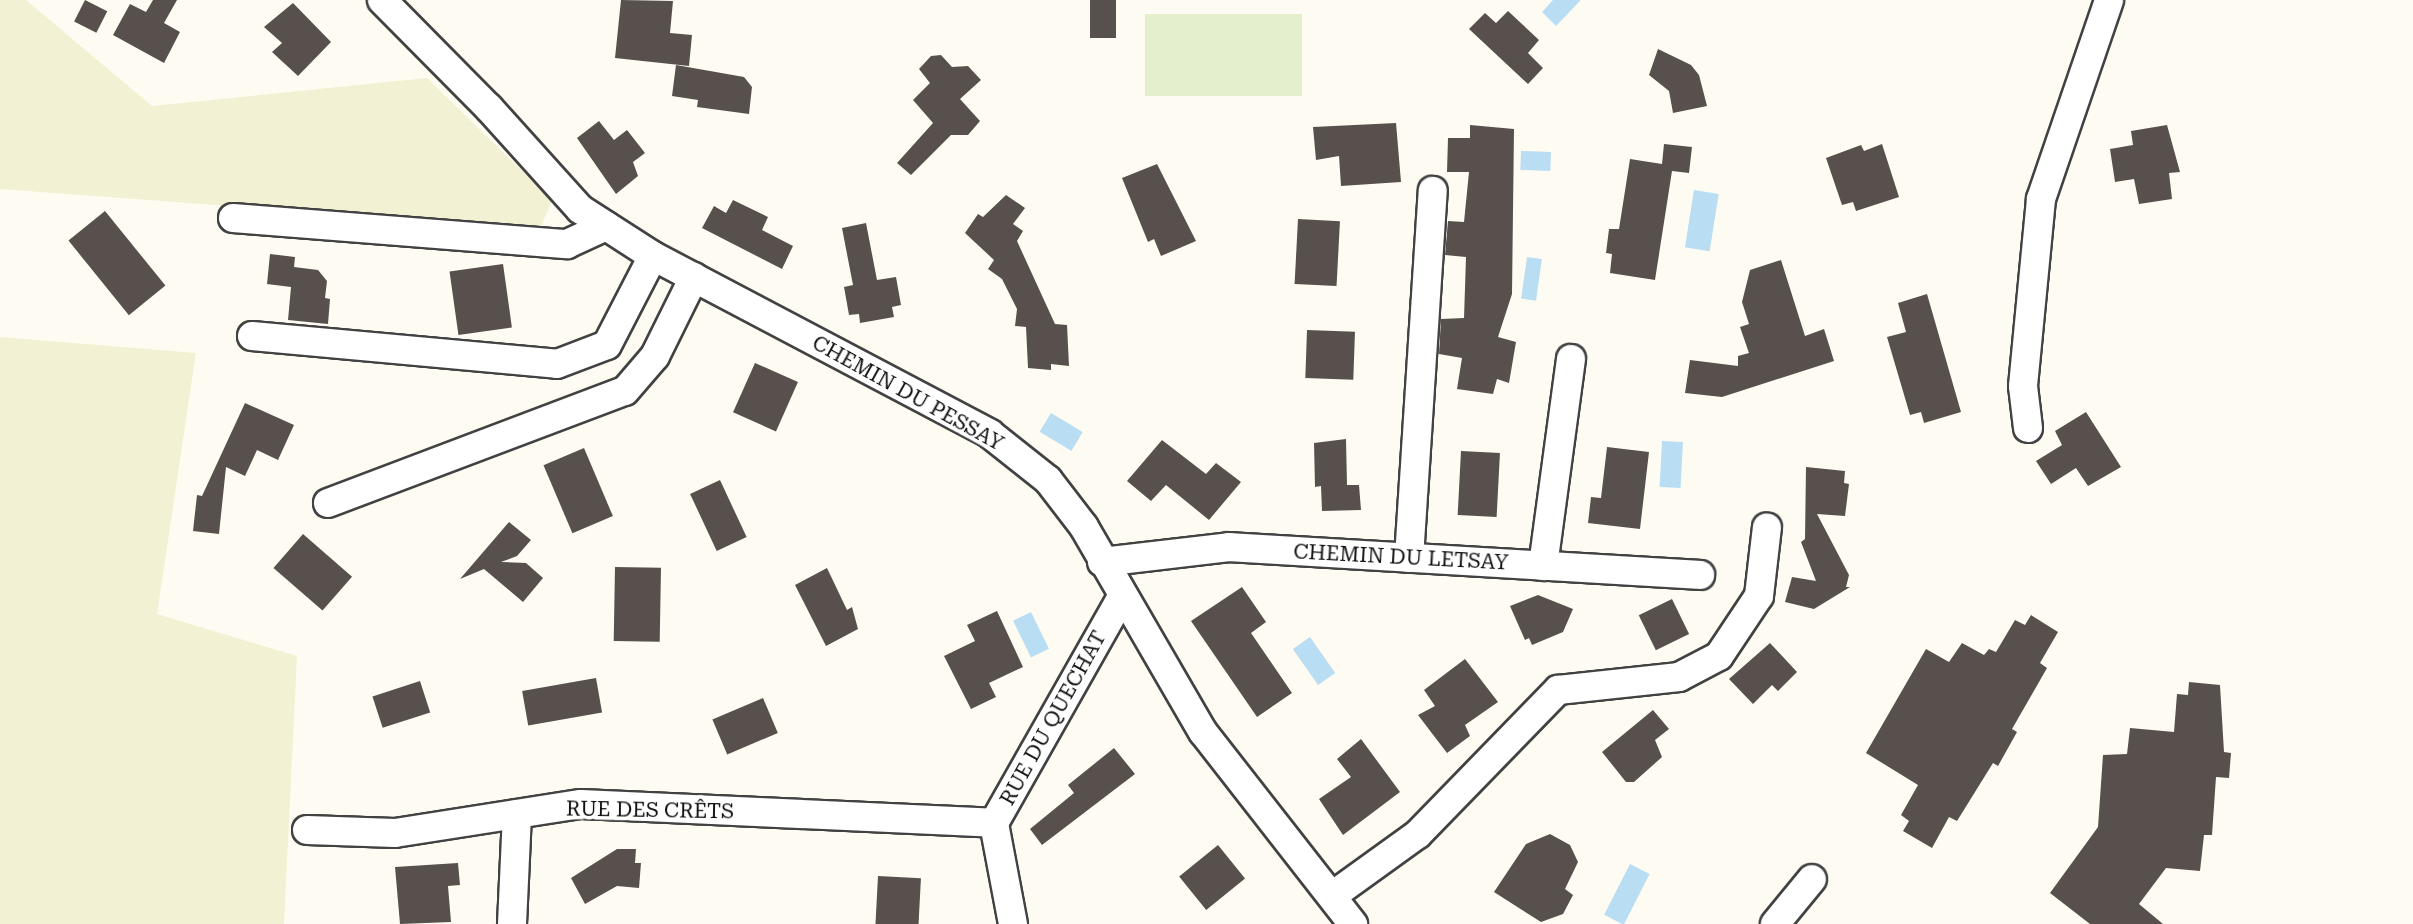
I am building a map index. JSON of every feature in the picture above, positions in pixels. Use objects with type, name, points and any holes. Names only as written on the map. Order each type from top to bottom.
[{"type":"street","name":"CHEMIN DU PESSAY","points":[[382,0],[489,108],[580,208],[653,256],[990,434],[1048,480],[1084,527],[1122,597],[1203,732],[1353,924]]},
{"type":"street","points":[[2028,428],[2023,386],[2041,199],[2109,0]]},
{"type":"street","points":[[1409,558],[1433,191]]},
{"type":"street","points":[[233,218],[567,244],[606,226]]},
{"type":"street","points":[[252,336],[557,365],[607,345],[653,256]]},
{"type":"street","points":[[328,503],[625,391],[655,356],[694,277]]},
{"type":"street","points":[[1543,566],[1571,359]]},
{"type":"street","points":[[1332,896],[1418,834],[1558,690],[1679,677],[1720,656],[1759,596],[1767,527]]},
{"type":"street","name":"CHEMIN DU LETSAY","points":[[1102,562],[1229,547],[1700,575]]},
{"type":"street","name":"RUE DU QUECHAT","points":[[1013,924],[994,823],[1122,597]]},
{"type":"street","name":"RUE DES CRÊTS","points":[[307,830],[395,833],[581,804],[994,823]]},
{"type":"street","points":[[512,924],[517,814]]},
{"type":"street","points":[[1775,924],[1812,879]]},
{"type":"shaded area","points":[[0,0],[26,0],[152,106],[427,78],[552,200],[540,229],[0,189]]},
{"type":"shaded area","points":[[0,337],[196,353],[157,614],[297,656],[284,924],[0,924]]},
{"type":"green space","points":[[1145,14],[1302,14],[1302,96],[1145,96]]},
{"type":"water","points":[[1553,0],[1580,1],[1556,26],[1542,12]]},
{"type":"water","points":[[1521,151],[1551,152],[1550,171],[1520,170]]},
{"type":"water","points":[[1694,190],[1719,194],[1710,251],[1685,247]]},
{"type":"water","points":[[1527,257],[1542,259],[1536,301],[1521,299]]},
{"type":"water","points":[[1051,413],[1083,432],[1071,451],[1040,432]]},
{"type":"water","points":[[1662,441],[1683,442],[1681,488],[1660,487]]},
{"type":"water","points":[[1031,612],[1049,649],[1031,658],[1013,621]]},
{"type":"water","points":[[1310,637],[1335,673],[1318,685],[1293,649]]},
{"type":"water","points":[[1630,864],[1650,874],[1624,924],[1604,915]]},
{"type":"building","points":[[85,0],[107,11],[96,33],[74,21]]},
{"type":"building","points":[[153,0],[177,0],[164,23],[180,32],[164,63],[113,35],[130,4],[146,12]]},
{"type":"building","points":[[621,0],[673,1],[670,33],[692,35],[689,66],[615,58]]},
{"type":"building","points":[[1090,0],[1116,0],[1116,38],[1090,38]]},
{"type":"building","points":[[293,3],[331,42],[298,76],[272,52],[282,43],[264,27]]},
{"type":"building","points":[[1508,11],[1539,40],[1528,53],[1543,68],[1528,84],[1469,29],[1485,13],[1496,23]]},
{"type":"building","points":[[1658,49],[1691,65],[1699,75],[1707,106],[1673,113],[1669,91],[1649,75]]},
{"type":"building","points":[[941,55],[952,67],[968,66],[981,80],[960,99],[980,121],[968,135],[951,135],[911,175],[897,163],[933,123],[913,100],[930,83],[919,69],[931,56]]},
{"type":"building","points":[[676,65],[744,77],[752,87],[749,114],[697,107],[698,100],[672,96]]},
{"type":"building","points":[[599,121],[614,140],[627,130],[645,153],[633,162],[638,176],[616,194],[577,138]]},
{"type":"building","points":[[1396,123],[1401,182],[1341,186],[1339,156],[1316,160],[1313,127]]},
{"type":"building","points":[[1470,125],[1514,129],[1512,294],[1498,337],[1516,342],[1509,383],[1497,379],[1493,394],[1457,389],[1462,358],[1439,354],[1441,319],[1464,318],[1466,257],[1445,255],[1448,221],[1464,222],[1469,172],[1447,172],[1448,138],[1470,138]]},
{"type":"building","points":[[2167,125],[2180,172],[2169,173],[2172,199],[2139,204],[2134,179],[2115,182],[2110,149],[2133,145],[2131,131]]},
{"type":"building","points":[[1664,144],[1692,147],[1689,173],[1672,171],[1655,280],[1610,273],[1612,254],[1606,253],[1609,229],[1619,229],[1630,159],[1662,164]]},
{"type":"building","points":[[1882,144],[1899,197],[1856,211],[1853,202],[1842,205],[1826,158],[1861,145],[1864,151]]},
{"type":"building","points":[[1157,164],[1196,241],[1161,256],[1154,239],[1148,242],[1122,178]]},
{"type":"building","points":[[1006,195],[1025,208],[1013,224],[1023,231],[1017,241],[1055,324],[1067,325],[1069,366],[1051,364],[1051,370],[1028,368],[1026,327],[1015,326],[1017,309],[1002,279],[988,269],[994,260],[965,233],[978,214],[983,217]]},
{"type":"building","points":[[733,200],[768,217],[762,230],[793,246],[782,269],[702,228],[714,206],[726,213]]},
{"type":"building","points":[[105,211],[165,286],[129,315],[68,241]]},
{"type":"building","points":[[1298,219],[1340,221],[1337,286],[1295,284]]},
{"type":"building","points":[[866,223],[877,280],[896,277],[901,305],[892,307],[894,317],[860,323],[859,314],[849,315],[844,287],[853,285],[842,228]]},
{"type":"building","points":[[270,254],[295,257],[294,267],[318,270],[327,281],[325,298],[330,299],[328,324],[288,320],[291,287],[267,284]]},
{"type":"building","points":[[1781,260],[1805,336],[1824,329],[1834,361],[1722,397],[1685,393],[1690,360],[1738,366],[1738,356],[1749,353],[1740,327],[1749,324],[1742,302],[1750,270]]},
{"type":"building","points":[[503,264],[512,327],[458,335],[450,272]]},
{"type":"building","points":[[1927,294],[1961,412],[1924,423],[1921,412],[1910,415],[1887,337],[1906,332],[1898,303]]},
{"type":"building","points":[[1307,330],[1355,332],[1353,380],[1305,378]]},
{"type":"building","points":[[755,363],[798,382],[776,431],[733,412]]},
{"type":"building","points":[[245,403],[294,425],[278,460],[257,450],[245,476],[226,467],[219,534],[193,531],[197,495],[202,496]]},
{"type":"building","points":[[2086,412],[2121,467],[2088,486],[2076,468],[2051,484],[2036,461],[2062,445],[2055,431]]},
{"type":"building","points":[[1346,439],[1347,485],[1359,485],[1361,510],[1322,511],[1321,486],[1315,487],[1314,443]]},
{"type":"building","points":[[1162,440],[1206,474],[1216,463],[1241,482],[1209,520],[1166,485],[1151,501],[1127,481]]},
{"type":"building","points":[[1607,447],[1649,452],[1640,529],[1588,523],[1591,497],[1601,498]]},
{"type":"building","points":[[584,448],[613,516],[572,533],[543,465]]},
{"type":"building","points":[[1461,451],[1500,453],[1497,517],[1458,515]]},
{"type":"building","points":[[1806,467],[1845,471],[1844,483],[1849,484],[1845,516],[1817,514],[1849,575],[1846,587],[1850,587],[1814,609],[1785,602],[1792,577],[1816,581],[1801,542],[1805,539]]},
{"type":"building","points":[[720,480],[747,537],[717,551],[690,494]]},
{"type":"building","points":[[509,522],[531,540],[517,556],[501,562],[526,563],[543,578],[523,602],[484,569],[460,579]]},
{"type":"building","points":[[303,534],[352,577],[323,611],[273,568]]},
{"type":"building","points":[[615,567],[661,568],[660,642],[614,641]]},
{"type":"building","points":[[827,568],[847,610],[852,607],[858,629],[826,646],[795,585]]},
{"type":"building","points":[[1242,587],[1266,622],[1251,633],[1292,693],[1257,717],[1191,621]]},
{"type":"building","points":[[1538,595],[1573,609],[1563,632],[1532,645],[1529,638],[1525,640],[1510,606]]},
{"type":"building","points":[[1672,599],[1689,634],[1656,650],[1639,615]]},
{"type":"building","points":[[997,611],[1023,667],[989,683],[996,697],[971,709],[944,656],[975,641],[967,625]]},
{"type":"building","points":[[2031,615],[2058,632],[2040,663],[2047,668],[2012,729],[2017,732],[1998,766],[1993,763],[1957,821],[1949,817],[1932,848],[1903,831],[1909,821],[1901,815],[1918,785],[1866,753],[1926,649],[1949,662],[1962,643],[1984,655],[1989,649],[1996,652],[2015,620],[2025,625]]},
{"type":"building","points":[[1770,643],[1797,672],[1778,691],[1772,685],[1753,704],[1729,679]]},
{"type":"building","points":[[1465,659],[1498,702],[1465,725],[1470,736],[1447,753],[1418,715],[1435,706],[1424,690]]},
{"type":"building","points":[[596,678],[602,712],[528,725],[522,691]]},
{"type":"building","points":[[420,681],[430,712],[383,728],[372,696]]},
{"type":"building","points":[[2189,682],[2220,685],[2224,752],[2231,753],[2229,778],[2216,777],[2212,835],[2204,835],[2200,871],[2166,868],[2139,904],[2163,924],[2090,924],[2050,893],[2098,827],[2103,755],[2127,754],[2130,728],[2174,732],[2177,694],[2188,695]]},
{"type":"building","points":[[763,698],[778,733],[727,754],[712,719]]},
{"type":"building","points":[[1653,710],[1669,729],[1655,740],[1662,757],[1634,782],[1626,782],[1602,752]]},
{"type":"building","points":[[1361,739],[1400,792],[1343,835],[1319,799],[1351,777],[1337,759]]},
{"type":"building","points":[[1114,748],[1135,774],[1042,845],[1030,829],[1074,793],[1068,785]]},
{"type":"building","points":[[1550,834],[1570,845],[1578,862],[1565,889],[1573,895],[1563,914],[1541,922],[1494,892],[1526,844]]},
{"type":"building","points":[[1218,845],[1245,878],[1206,910],[1179,876]]},
{"type":"building","points":[[617,849],[636,849],[635,863],[641,863],[639,888],[617,886],[585,904],[571,878]]},
{"type":"building","points":[[458,863],[460,885],[448,886],[451,922],[400,924],[395,867]]},
{"type":"building","points":[[878,876],[921,878],[919,924],[875,924]]}]
